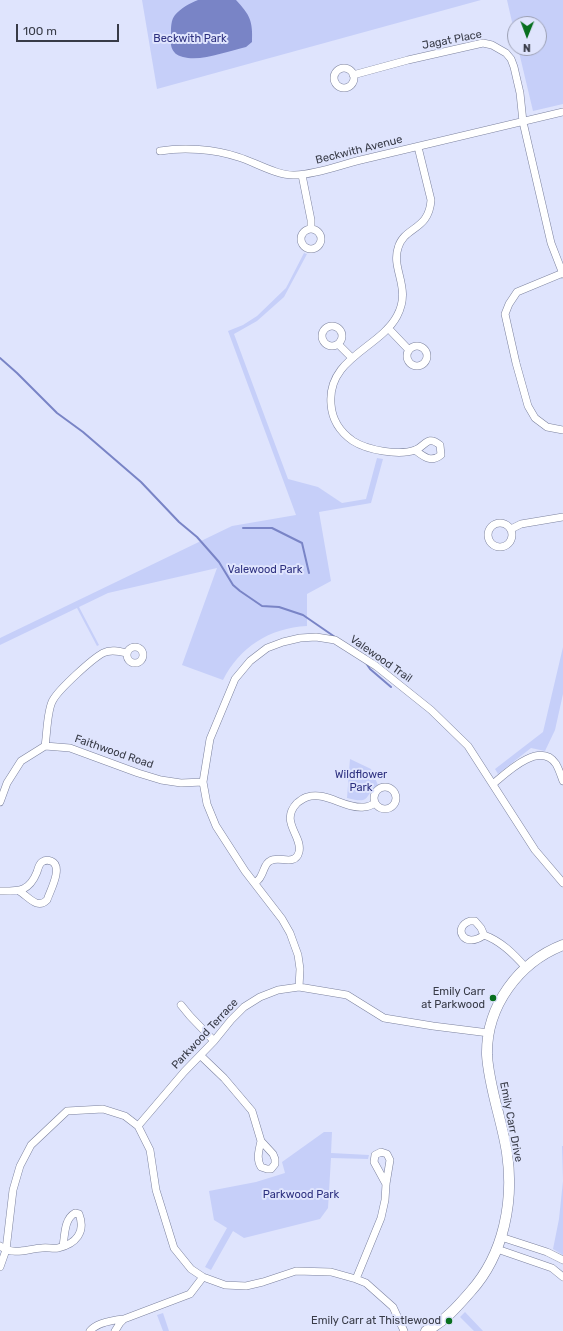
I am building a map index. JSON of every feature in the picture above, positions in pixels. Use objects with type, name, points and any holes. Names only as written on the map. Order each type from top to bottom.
[{"type":"street","name":"Jagat Place","points":[[354,75],[408,60],[483,43],[492,45],[506,53],[511,59],[514,67],[520,93],[523,122],[551,243],[563,274]]},
{"type":"street","name":"Beckwith Avenue","points":[[160,151],[186,149],[206,150],[236,156],[279,172],[291,175],[302,175],[317,173],[356,161],[563,112]]},
{"type":"street","points":[[415,450],[384,452],[366,448],[354,441],[336,424],[331,408],[331,390],[339,372],[352,358],[388,328],[398,314],[403,298],[403,287],[397,262],[398,248],[404,236],[424,221],[431,206],[431,200],[418,147]]},
{"type":"street","points":[[302,175],[311,220],[311,229]]},
{"type":"street","points":[[563,274],[517,292],[509,304],[505,314],[516,363],[528,406],[535,418],[547,427],[563,430]]},
{"type":"street","points":[[388,328],[410,350]]},
{"type":"street","points":[[338,344],[352,358]]},
{"type":"street","points":[[511,529],[521,524],[563,517]]},
{"type":"street","name":"Valewood Trail","points":[[299,987],[300,969],[298,955],[290,933],[282,919],[216,826],[207,804],[203,782],[210,739],[235,679],[250,661],[267,648],[300,638],[316,637],[335,640],[376,666],[431,710],[468,746],[535,850],[563,883]]},
{"type":"street","points":[[0,802],[7,783],[21,761],[45,746],[52,701],[69,681],[102,653],[117,651],[127,653]]},
{"type":"street","name":"Faithwood Road","points":[[45,746],[70,748],[161,780],[203,782]]},
{"type":"street","points":[[492,784],[526,759],[538,756],[548,757],[555,763],[563,781]]},
{"type":"street","points":[[255,883],[261,877],[268,862],[272,860],[290,860],[296,858],[299,852],[299,847],[291,822],[291,814],[294,807],[300,800],[306,797],[314,796],[334,799],[351,806],[364,807],[375,803]]},
{"type":"street","points":[[0,892],[19,891],[31,885],[41,862],[48,860],[56,864],[57,871],[45,902],[41,904],[35,903],[26,894],[19,891]]},
{"type":"street","points":[[484,936],[491,938],[513,953],[526,968]]},
{"type":"street","name":"Emily Carr Drive","points":[[426,1331],[432,1328],[455,1309],[482,1280],[497,1249],[506,1219],[509,1181],[507,1153],[488,1064],[488,1043],[492,1019],[500,1001],[511,984],[526,968],[541,956],[563,944]]},
{"type":"street","name":"Parkwood Terrace","points":[[138,1126],[231,1020],[249,1004],[260,997],[278,990],[299,987],[347,995],[384,1018],[489,1033]]},
{"type":"street","points":[[181,1004],[190,1016],[214,1041]]},
{"type":"street","points":[[201,1056],[224,1078],[252,1111],[261,1141]]},
{"type":"street","points":[[0,1267],[8,1228],[13,1190],[20,1166],[31,1145],[67,1112],[103,1109],[125,1116],[138,1126],[150,1150],[156,1190],[174,1248],[191,1269],[202,1277],[225,1285],[246,1286],[296,1271],[331,1272],[356,1279],[366,1284],[393,1307],[404,1331]]},
{"type":"street","points":[[356,1279],[381,1218],[385,1200],[386,1184]]},
{"type":"street","points":[[0,1231],[8,1228]]},
{"type":"street","points":[[501,1237],[547,1252],[563,1260]]},
{"type":"street","points":[[3,1248],[22,1252],[42,1248],[58,1248],[62,1246]]},
{"type":"street","points":[[497,1249],[552,1268],[563,1277]]},
{"type":"street","points":[[90,1331],[95,1326],[114,1320],[124,1319],[190,1294],[202,1277]]},
{"type":"street","points":[[114,1331],[124,1319]]},
{"type":"green space","name":"Beckwith Park","points":[[142,0],[481,0],[157,89]]},
{"type":"green space","points":[[507,0],[563,0],[563,104],[533,111],[520,56],[547,56],[547,16],[511,16]]},
{"type":"green space","name":"Valewood Park","points":[[304,253],[307,254],[284,297],[257,321],[234,334],[288,479],[318,487],[342,503],[366,499],[377,458],[383,459],[371,503],[319,512],[331,581],[307,594],[307,626],[280,631],[257,641],[238,658],[223,680],[182,665],[217,568],[108,593],[79,607],[99,645],[97,646],[77,608],[0,645],[0,638],[232,526],[296,515],[228,331],[243,325],[257,316],[286,288]]},
{"type":"green space","points":[[563,647],[563,694],[555,730],[545,751],[531,748],[498,774],[495,769],[543,732]]},
{"type":"green space","name":"Wildflower Park","points":[[350,759],[371,769],[378,785],[364,800],[347,798]]},
{"type":"green space","name":"Parkwood Park","points":[[324,1132],[332,1132],[331,1153],[369,1155],[368,1159],[331,1158],[328,1208],[320,1219],[244,1238],[233,1231],[211,1270],[205,1267],[227,1228],[214,1220],[209,1191],[256,1182],[285,1173],[282,1162]]},
{"type":"green space","points":[[562,1146],[563,1146],[563,1181]]},
{"type":"green space","points":[[563,1181],[563,1255],[553,1249],[559,1219]]},
{"type":"green space","points":[[465,1312],[483,1331],[474,1331],[460,1317]]},
{"type":"green space","points":[[163,1313],[169,1331],[163,1331],[157,1315]]},
{"type":"water","points":[[198,0],[236,0],[245,10],[250,19],[252,42],[246,47],[206,57],[190,58],[179,56],[173,51],[172,48],[171,26],[173,19],[175,15],[183,8]]},
{"type":"waterway","points":[[0,358],[57,413],[83,432],[141,482],[179,522],[197,537],[219,562],[233,585],[240,591],[262,606],[279,607],[303,615],[335,637]]},
{"type":"waterway","points":[[243,528],[272,528],[302,543],[309,573]]},
{"type":"waterway","points":[[366,663],[370,669],[391,687]]},
{"type":"place","name":"Emily Carr at Parkwood","points":[[493,998]]},
{"type":"place","name":"Emily Carr at Thistlewood","points":[[449,1321]]}]
